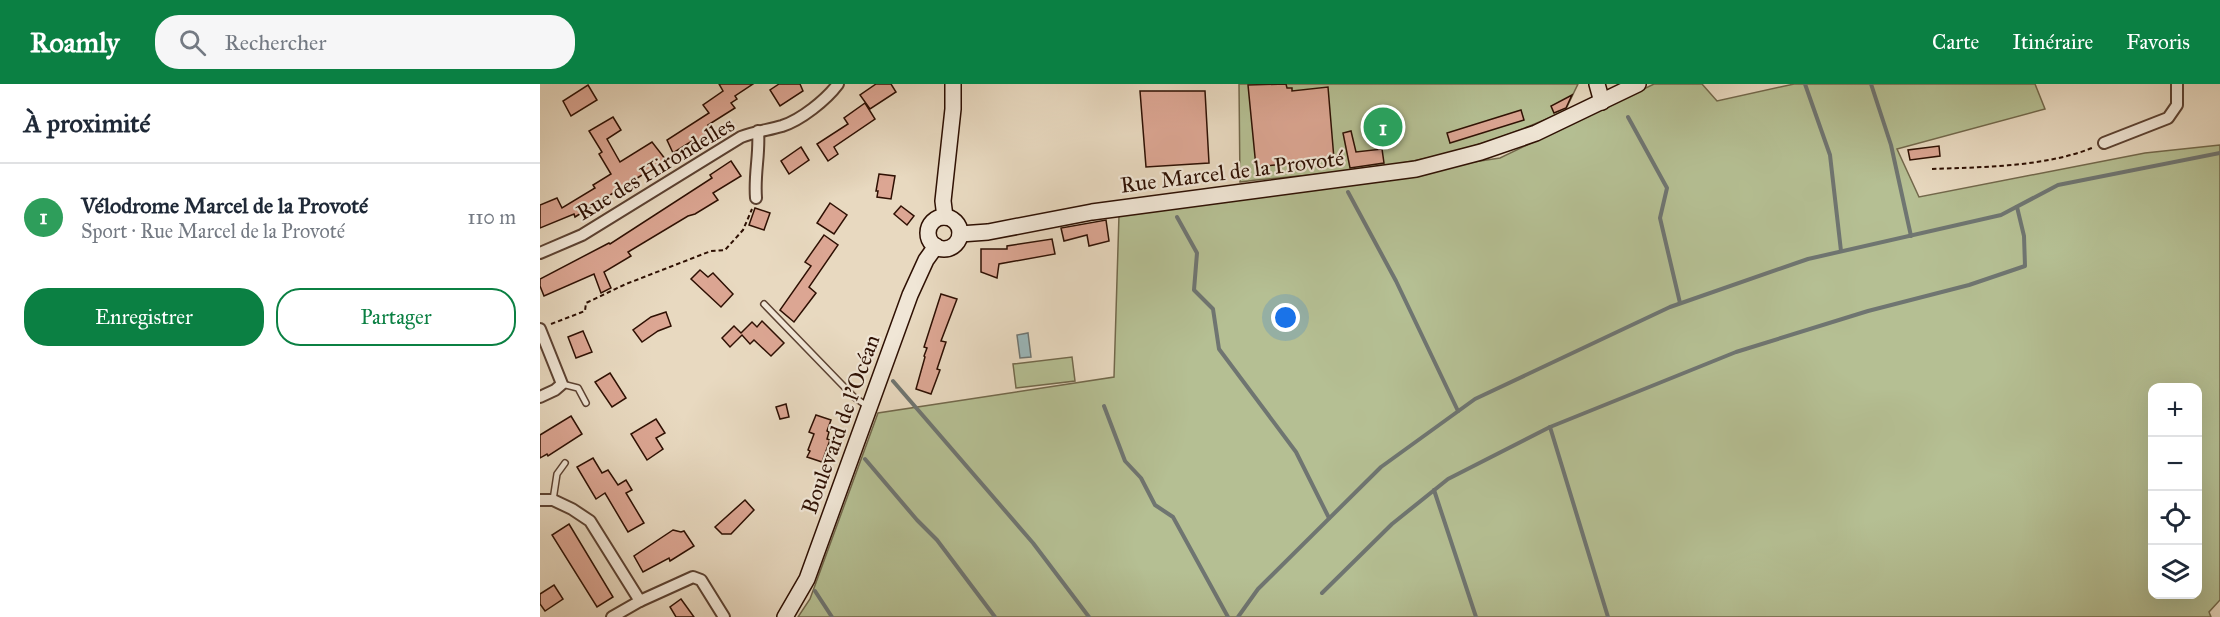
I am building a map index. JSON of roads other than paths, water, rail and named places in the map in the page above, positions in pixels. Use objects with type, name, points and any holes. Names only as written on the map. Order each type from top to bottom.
[{"type":"main road","points":[[945,217],[943,201],[953,84]]},
{"type":"main road","points":[[1597,84],[1602,102]]},
{"type":"main road","name":"Rue Marcel de la Provoté","points":[[960,234],[988,232],[1092,212],[1416,169],[1519,140],[1560,123],[1638,84]]},
{"type":"main road","points":[[945,217],[958,224],[960,234],[956,244],[946,249],[936,246],[930,239],[929,228],[935,220],[945,217]]},
{"type":"main road","name":"Boulevard de l'Océan","points":[[785,617],[807,579],[871,408],[910,295],[926,260],[936,246]]},
{"type":"street","name":"Rue des Hirondelles","points":[[540,253],[582,236],[741,138],[784,125],[829,96],[838,84]]},
{"type":"street","points":[[2104,143],[2168,118],[2176,105],[2177,84]]},
{"type":"street","name":"Rue des Hirondelles","points":[[756,198],[754,177],[760,149],[758,131]]},
{"type":"street","points":[[540,397],[562,384],[545,326]]},
{"type":"street","points":[[540,500],[553,500],[590,521],[640,601]]},
{"type":"street","points":[[612,617],[640,601],[693,577],[701,580],[724,617]]},
{"type":"lane","points":[[764,304],[861,404],[871,408]]},
{"type":"lane","points":[[562,384],[578,388],[586,404]]},
{"type":"lane","points":[[553,500],[557,474],[565,463]]},
{"type":"water","points":[[1028,333],[1031,357],[1020,358],[1017,335]]},
{"type":"waterway","points":[[1805,84],[1830,155],[1841,251]]},
{"type":"waterway","points":[[1871,84],[1891,145],[1911,236]]},
{"type":"waterway","points":[[1628,117],[1667,188],[1660,218],[1680,303]]},
{"type":"waterway","points":[[1238,617],[1258,589],[1381,467],[1475,399],[1670,307],[1808,259],[2001,215],[2058,185],[2220,153]]},
{"type":"waterway","points":[[1348,192],[1396,281],[1458,411]]},
{"type":"waterway","points":[[1322,593],[1392,524],[1448,479],[1550,427],[1736,352],[1868,311],[1969,285],[2025,266],[2024,236],[2017,207]]},
{"type":"waterway","points":[[1177,217],[1197,253],[1194,290],[1213,309],[1219,349],[1296,452],[1329,518]]},
{"type":"waterway","points":[[893,381],[1033,543],[1089,617]]},
{"type":"waterway","points":[[1104,406],[1125,461],[1141,478],[1155,505],[1173,517],[1228,617]]},
{"type":"waterway","points":[[1550,427],[1608,617]]},
{"type":"waterway","points":[[865,459],[937,540],[995,617]]},
{"type":"waterway","points":[[1434,490],[1476,617]]},
{"type":"waterway","points":[[815,591],[832,617]]},
{"type":"place","name":"Vélodrome Marcel de la Provoté","points":[[1383,127]]}]
